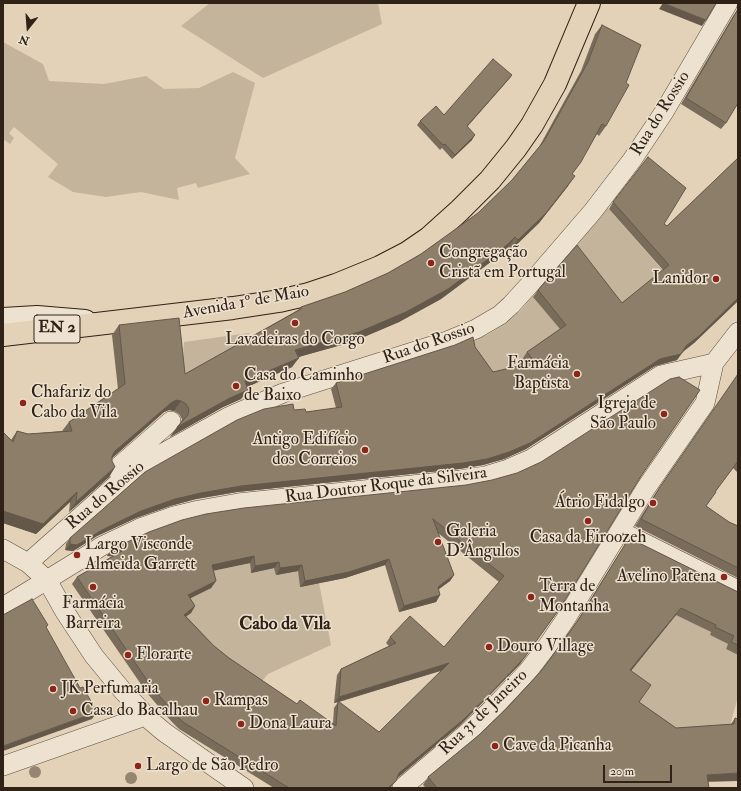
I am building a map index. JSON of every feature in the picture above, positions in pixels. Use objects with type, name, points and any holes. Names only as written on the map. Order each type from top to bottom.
[{"type":"main road","name":"Avenida 1º de Maio","points":[[3,335],[248,306],[294,298],[346,281],[380,267],[407,253],[429,238],[459,211],[490,180],[516,148],[532,125],[555,84],[589,3]]},
{"type":"main road","points":[[3,319],[38,317],[110,323]]},
{"type":"street","name":"Rua do Rossio","points":[[16,556],[134,469],[228,416],[283,393],[447,341],[476,329],[500,315],[532,283],[632,160],[731,7]]},
{"type":"street","points":[[714,363],[738,332]]},
{"type":"street","name":"Rua 31 de Janeiro","points":[[402,788],[475,726],[503,699],[528,671],[557,633],[646,488],[705,403],[714,363]]},
{"type":"street","name":"Rua Doutor Roque da Silveira","points":[[3,607],[102,546],[151,524],[186,512],[238,503],[460,480],[485,476],[508,469],[545,450],[661,375],[714,363]]},
{"type":"street","points":[[171,422],[16,556],[47,580],[65,612],[94,656],[145,716],[164,732],[241,786]]},
{"type":"street","points":[[620,532],[738,590]]},
{"type":"street","points":[[3,766],[145,716]]},
{"type":"shaded area","points":[[210,3],[378,3],[382,24],[263,78],[181,26]]},
{"type":"shaded area","points":[[3,42],[43,64],[49,81],[104,84],[146,76],[164,89],[199,88],[233,72],[255,83],[235,158],[250,174],[198,188],[196,183],[177,188],[179,200],[141,192],[106,197],[73,192],[48,177],[58,164],[14,127],[9,133],[14,138],[10,144],[3,139]]},
{"type":"shaded area","points":[[607,207],[664,272],[618,309],[572,251]]},
{"type":"shaded area","points":[[533,296],[544,310],[584,299],[530,368],[499,389],[468,342],[487,335],[505,324],[520,311]]},
{"type":"shaded area","points":[[249,333],[253,341],[181,388],[184,342]]},
{"type":"shaded area","points":[[262,560],[298,571],[319,583],[331,645],[268,674],[257,687],[197,639],[175,596],[208,572],[250,563],[251,573],[264,570]]},
{"type":"shaded area","points":[[646,599],[711,632],[710,635],[728,644],[726,649],[738,655],[738,697],[730,725],[683,784],[611,668]]},
{"type":"building","points":[[663,3],[716,3],[706,20]]},
{"type":"building","points":[[738,9],[738,103],[726,123],[686,98]]},
{"type":"building","points":[[602,25],[641,45],[626,83],[629,85],[606,126],[602,124],[581,162],[572,174],[575,176],[546,213],[518,240],[515,237],[507,245],[448,289],[406,312],[359,332],[295,350],[299,358],[245,381],[248,390],[230,398],[177,427],[188,415],[189,409],[186,404],[176,400],[115,451],[112,456],[112,461],[115,467],[76,502],[77,492],[43,524],[3,511],[3,432],[13,442],[17,431],[28,434],[72,431],[69,422],[125,384],[119,325],[179,318],[185,374],[301,309],[301,307],[345,292],[388,273],[421,254],[478,213],[512,180],[544,141],[588,62]]},
{"type":"building","points":[[493,59],[512,75],[467,126],[475,135],[455,155],[420,121],[436,106],[444,115]]},
{"type":"building","points":[[648,157],[686,188],[664,224],[667,226],[738,158],[738,298],[699,336],[686,346],[681,354],[660,359],[530,443],[487,459],[463,463],[241,486],[201,493],[175,499],[141,511],[102,530],[77,545],[70,544],[70,538],[145,472],[237,420],[264,409],[293,404],[294,410],[305,409],[306,412],[342,407],[336,383],[455,345],[473,337],[475,347],[493,372],[535,362],[527,352],[566,325],[538,290],[577,245],[622,303],[669,265],[613,202]]},
{"type":"building","points":[[738,374],[738,461],[706,506],[729,522],[738,526],[738,568],[641,519],[660,487]]},
{"type":"building","points":[[679,377],[700,390],[641,476],[560,608],[524,658],[491,693],[463,720],[399,773],[396,781],[388,788],[289,788],[183,722],[151,686],[77,577],[122,551],[112,549],[149,532],[182,520],[206,514],[244,508],[466,485],[517,473],[541,462],[670,379]],"holes":[[[433,519],[504,576],[444,647],[410,616],[390,637],[396,643],[341,669],[339,697],[449,663],[379,732],[338,701],[336,726],[300,700],[297,704],[229,658],[214,646],[184,615],[195,606],[188,595],[216,581],[212,565],[254,556],[255,566],[279,562],[280,568],[302,565],[305,581],[349,572],[389,559],[404,606],[440,595],[438,587],[454,575]]]},
{"type":"building","points":[[629,538],[738,592],[738,645],[731,642],[734,636],[715,627],[716,625],[681,608],[630,670],[651,685],[639,702],[676,728],[734,724],[735,718],[738,719],[738,773],[707,775],[709,788],[437,788],[428,777],[479,735],[507,708],[542,670],[579,619]]},
{"type":"building","points":[[32,599],[48,625],[46,627],[80,688],[83,687],[97,712],[3,746],[3,615]]},
{"type":"place","name":"Congregação Cristã em Portugal","points":[[431,263]]},
{"type":"place","name":"Lanidor","points":[[716,279]]},
{"type":"place","name":"Lavadeiras do Corgo","points":[[295,323]]},
{"type":"place","name":"Farmácia Baptista","points":[[577,374]]},
{"type":"place","name":"Casa do Caminho de Baixo","points":[[236,386]]},
{"type":"place","name":"Chafariz do Cabo da Vila","points":[[23,403]]},
{"type":"place","name":"Igreja de São Paulo","points":[[664,414]]},
{"type":"place","name":"Antigo Edifício dos Correios","points":[[365,450]]},
{"type":"place","name":"Átrio Fidalgo","points":[[653,503]]},
{"type":"place","name":"Casa da Firoozeh","points":[[588,521]]},
{"type":"place","name":"Galeria D'Ângulos","points":[[438,542]]},
{"type":"place","name":"Largo Visconde Almeida Garrett","points":[[77,555]]},
{"type":"place","name":"Avelino Patena","points":[[724,577]]},
{"type":"place","name":"Farmácia Barreira","points":[[93,587]]},
{"type":"place","name":"Terra de Montanha","points":[[531,597]]},
{"type":"place","name":"Douro Village","points":[[489,647]]},
{"type":"place","name":"Florarte","points":[[128,655]]},
{"type":"place","name":"JK Perfumaria","points":[[53,689]]},
{"type":"place","name":"Rampas","points":[[206,701]]},
{"type":"place","name":"Casa do Bacalhau","points":[[73,711]]},
{"type":"place","name":"Dona Laura","points":[[241,724]]},
{"type":"place","name":"Cave da Picanha","points":[[495,746]]},
{"type":"place","name":"Largo de São Pedro","points":[[138,766]]},
{"type":"district","name":"Cabo da Vila","points":[[285,625]]}]
